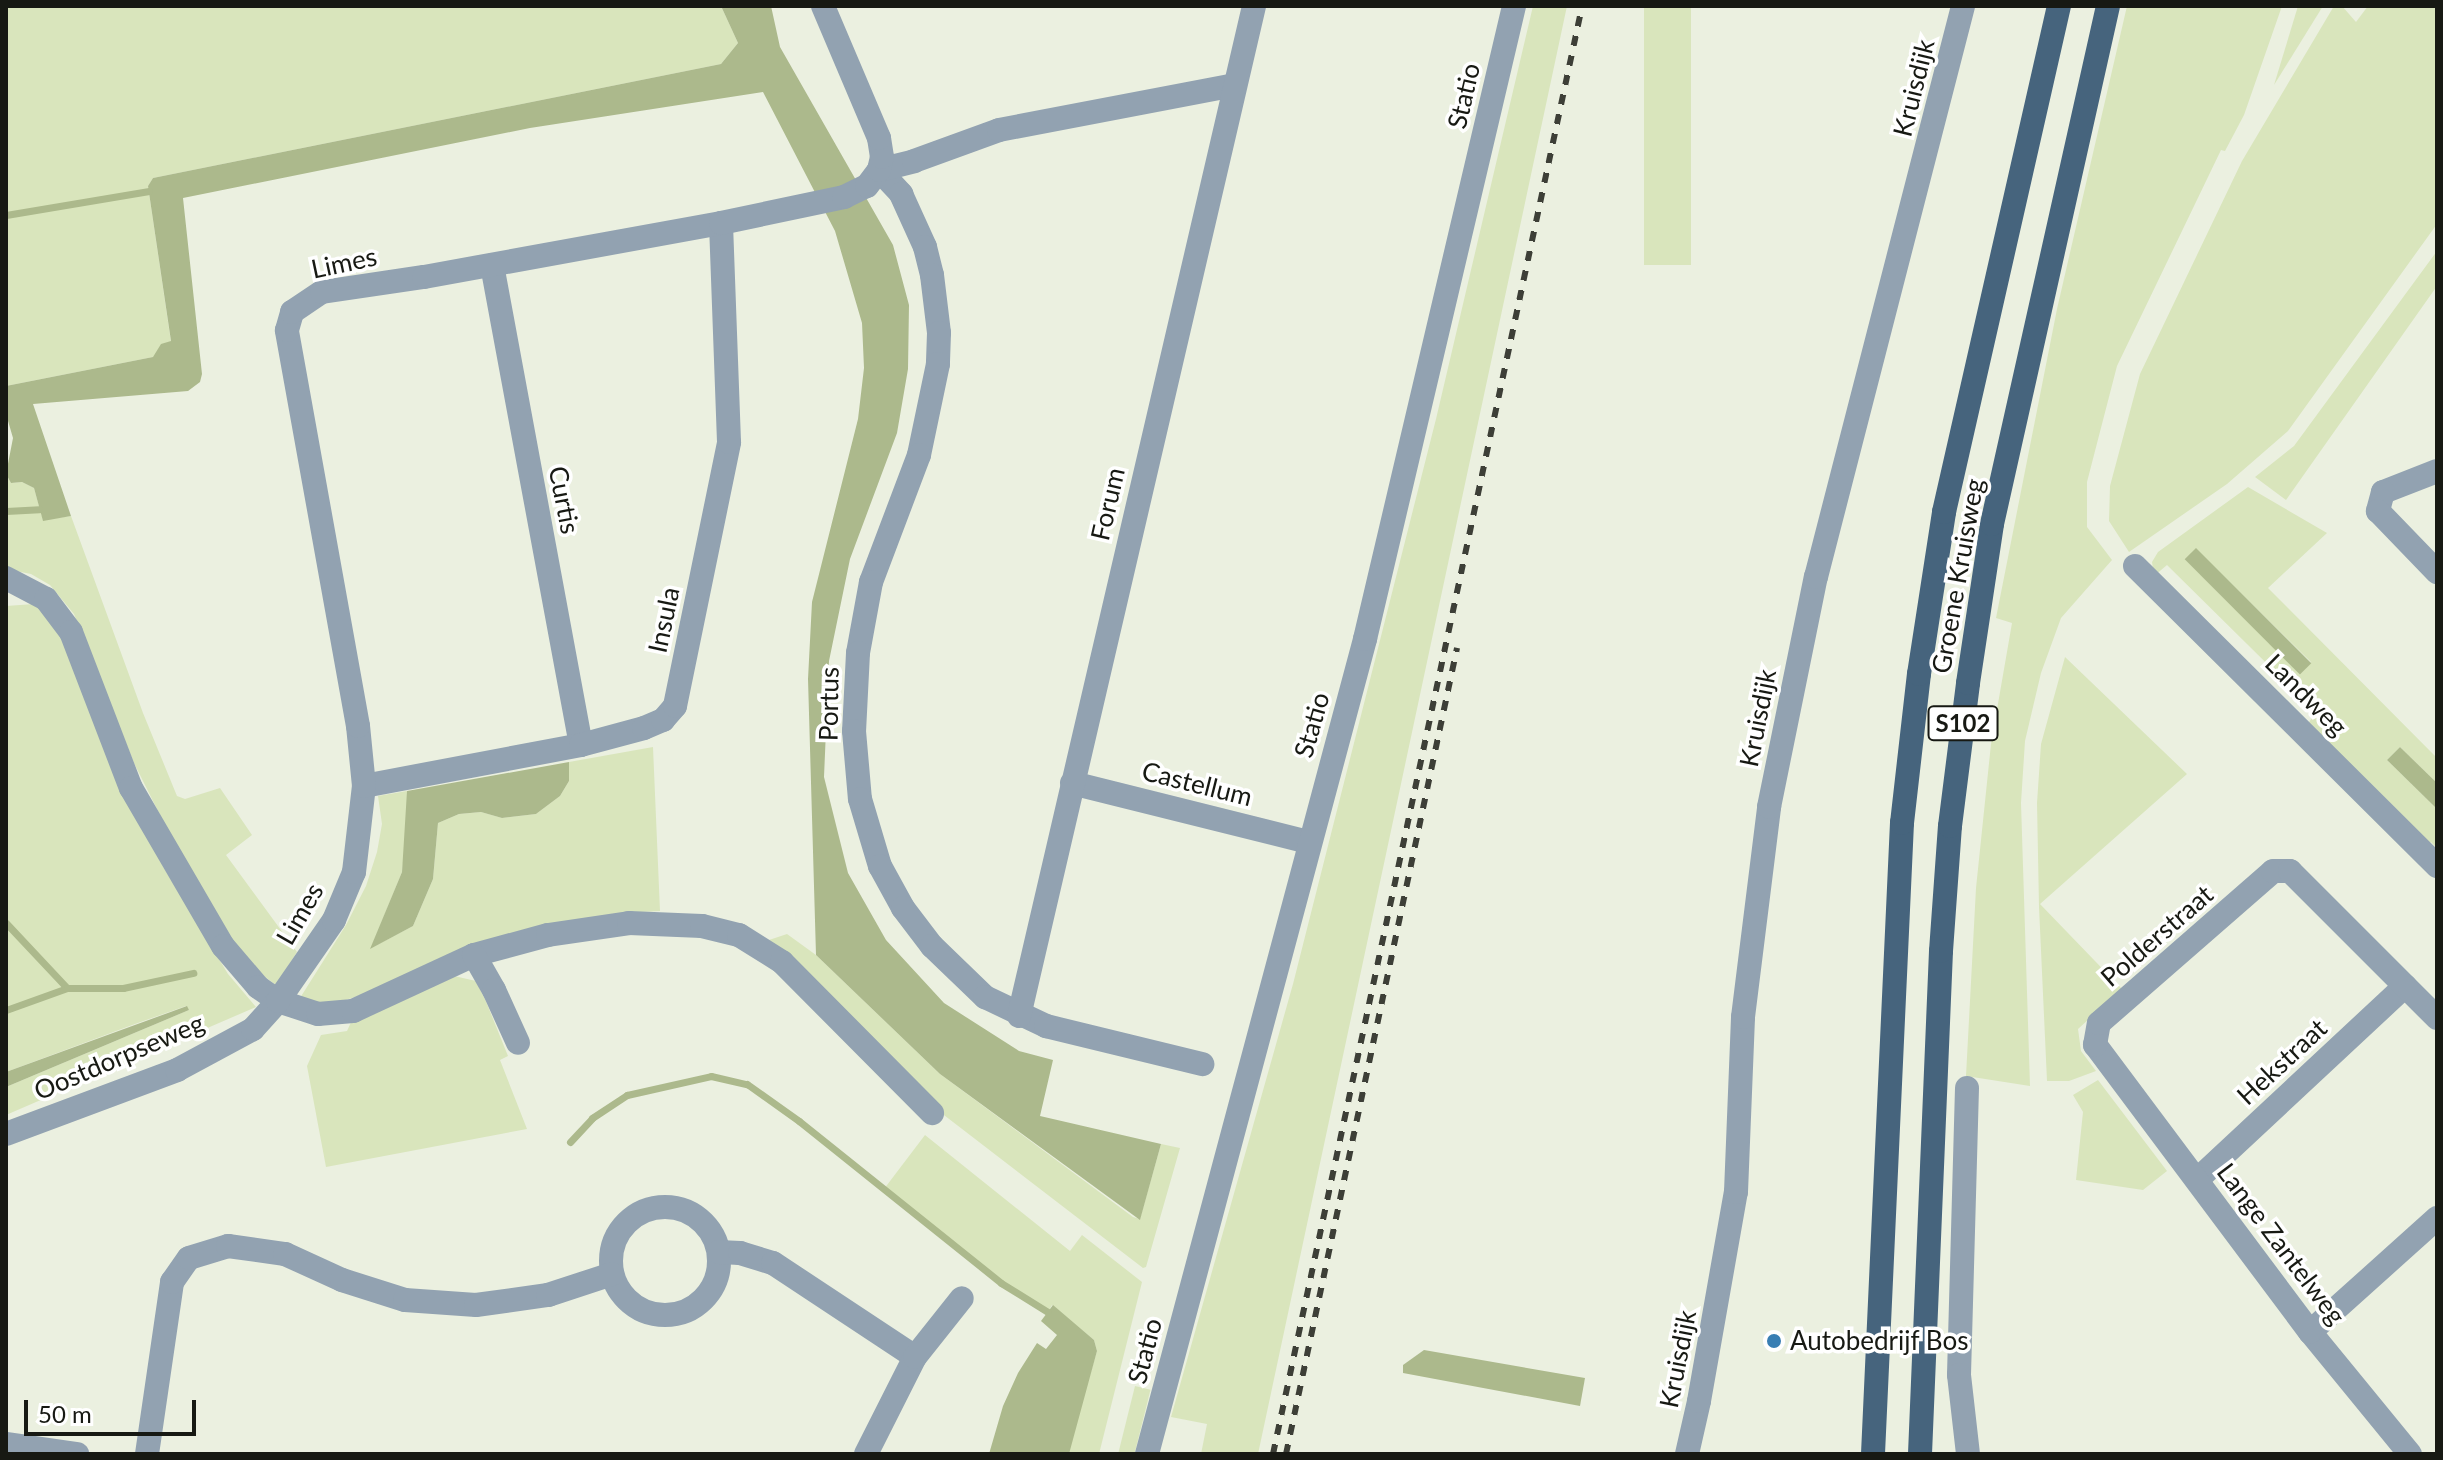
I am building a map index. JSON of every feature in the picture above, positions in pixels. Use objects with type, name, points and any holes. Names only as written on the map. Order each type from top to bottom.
[{"type":"main road","name":"Groene Kruisweg","points":[[1873,1454],[1902,823],[1919,674],[1944,512],[2059,6]]},
{"type":"main road","name":"Groene Kruisweg","points":[[1920,1454],[1941,951],[1950,826],[1968,683],[1992,524],[2108,6]]},
{"type":"street","points":[[823,6],[879,138],[882,157],[873,178]]},
{"type":"street","name":"Forum","points":[[1019,1016],[1254,6]]},
{"type":"street","name":"Statio","points":[[1147,1454],[1365,639],[1514,6]]},
{"type":"street","name":"Kruisdijk","points":[[1687,1454],[1736,1192],[1743,1017],[1769,807],[1816,577],[1963,6]]},
{"type":"street","name":"Limes","points":[[253,1029],[278,1001],[334,920],[354,872],[364,786],[358,726],[287,330],[292,312],[322,292],[492,265],[844,197],[873,178],[999,130],[1235,85]]},
{"type":"street","name":"Portus","points":[[873,178],[901,194],[925,247],[937,301],[938,364],[919,455],[871,582],[858,653],[854,731],[860,799],[880,866],[903,908],[932,946],[985,997],[1019,1016],[1046,1026],[1202,1064]]},
{"type":"street","name":"Insula","points":[[364,786],[581,745],[644,728],[663,720],[675,706],[729,442],[721,223]]},
{"type":"street","name":"Curtis","points":[[492,265],[581,745]]},
{"type":"street","points":[[2437,471],[2392,488],[2379,499],[2378,511],[2384,521],[2437,572]]},
{"type":"street","name":"Landweg","points":[[2135,566],[2437,866]]},
{"type":"street","points":[[6,578],[46,599],[71,632],[131,788],[223,946],[258,987],[278,1001],[318,1014],[353,1011],[474,955],[548,935],[629,923],[702,926],[739,935],[782,962],[932,1113]]},
{"type":"street","name":"Castellum","points":[[1072,783],[1309,842]]},
{"type":"street","name":"Polderstraat","points":[[2109,1065],[2095,1045],[2099,1023],[2273,871],[2290,871],[2405,986]]},
{"type":"street","points":[[474,955],[518,1043]]},
{"type":"street","points":[[2405,986],[2437,1018]]},
{"type":"street","name":"Hekstraat","points":[[2198,1179],[2405,986]]},
{"type":"street","name":"Oostdorpseweg","points":[[6,1134],[177,1070],[253,1029]]},
{"type":"street","name":"Lange Zantelweg","points":[[2109,1065],[2198,1179],[2310,1332],[2410,1454]]},
{"type":"street","points":[[1967,1088],[1959,1375],[1968,1454]]},
{"type":"street","points":[[660,1207],[691,1214],[704,1224],[719,1252],[712,1288],[704,1300],[678,1314],[649,1313],[631,1304],[618,1289],[612,1274],[612,1250],[619,1231],[644,1211],[660,1207]]},
{"type":"street","points":[[2310,1332],[2437,1218]]},
{"type":"street","points":[[147,1454],[172,1282],[189,1258],[228,1246],[285,1254],[342,1280],[405,1300],[476,1305],[548,1295],[612,1274]]},
{"type":"street","points":[[719,1252],[740,1253],[773,1263],[915,1357]]},
{"type":"street","points":[[866,1454],[915,1357],[962,1298]]},
{"type":"street","points":[[6,1444],[77,1454]]},
{"type":"shaded area","points":[[6,6],[721,6],[738,43],[721,64],[153,178],[148,186],[171,342],[153,357],[6,386]]},
{"type":"shaded area","points":[[721,6],[771,6],[780,47],[893,245],[909,305],[908,369],[897,433],[850,559],[829,661],[824,777],[848,873],[886,940],[944,1003],[1019,1051],[1053,1060],[1040,1116],[1161,1144],[1140,1220],[940,1074],[816,955],[808,679],[812,602],[858,419],[864,368],[862,323],[835,231],[763,92],[530,128],[183,198],[202,374],[200,382],[188,391],[33,404],[71,516],[43,521],[34,488],[22,482],[11,483],[6,474],[13,438],[6,414],[6,386],[153,357],[161,344],[171,341],[148,186],[153,178],[721,64],[738,43]]},
{"type":"shaded area","points":[[1533,6],[1567,6],[1258,1454],[1201,1454],[1207,1424],[1171,1417],[1293,984],[1436,419]]},
{"type":"shaded area","points":[[1644,6],[1691,6],[1691,265],[1644,265]]},
{"type":"shaded area","points":[[2127,6],[2282,6],[2244,115],[2225,151],[2221,150],[2117,366],[2087,482],[2087,527],[2112,560],[2061,618],[2041,673],[2025,741],[2021,803],[2030,1086],[1966,1076],[1976,888],[1991,744],[2012,623],[1996,618],[2057,309]]},
{"type":"shaded area","points":[[2298,6],[2323,6],[2274,85]]},
{"type":"shaded area","points":[[2334,6],[2342,6],[2356,22],[2368,6],[2437,6],[2437,224],[2288,431],[2227,484],[2129,552],[2109,521],[2110,486],[2140,374],[2242,161]]},
{"type":"shaded area","points":[[2437,251],[2437,286],[2286,500],[2255,477],[2294,446]]},
{"type":"shaded area","points":[[6,474],[11,483],[22,482],[34,488],[43,520],[71,516],[143,713],[177,796],[185,799],[220,788],[252,835],[226,855],[297,952],[276,985],[247,964],[169,833],[134,763],[74,614],[50,585],[31,574],[6,569]]},
{"type":"shaded area","points":[[2248,487],[2327,533],[2268,588],[2437,758],[2437,783],[2400,747],[2387,760],[2437,809],[2437,848],[2431,842],[2427,845],[2307,725],[2316,712],[2167,565],[2154,576],[2152,562],[2158,552]],"holes":[[[2196,549],[2311,662],[2301,673],[2186,560]]]},
{"type":"shaded area","points":[[2196,548],[2311,663],[2300,675],[2185,559]]},
{"type":"shaded area","points":[[34,604],[43,610],[61,638],[123,792],[164,868],[228,974],[256,1007],[6,1115],[6,1087],[189,1010],[186,1006],[6,1072],[6,606]]},
{"type":"shaded area","points":[[2065,657],[2187,774],[2040,904],[2122,989],[2078,1029],[2081,1051],[2096,1071],[2069,1081],[2047,1081],[2039,907],[2037,803],[2041,744]]},
{"type":"shaded area","points":[[653,747],[660,911],[621,913],[336,1003],[315,1004],[300,998],[346,925],[366,886],[382,824],[378,796],[407,791],[408,818],[402,872],[371,948],[413,926],[433,879],[438,823],[459,814],[481,812],[502,818],[536,814],[560,796],[569,781],[569,762]]},
{"type":"shaded area","points":[[2400,747],[2437,783],[2437,809],[2387,760]]},
{"type":"shaded area","points":[[569,762],[569,781],[560,796],[536,814],[502,818],[481,812],[459,814],[438,823],[433,879],[413,926],[370,949],[402,872],[407,791]]},
{"type":"shaded area","points":[[787,934],[816,955],[940,1074],[1133,1217],[1140,1219],[1161,1144],[1180,1148],[1146,1267],[1143,1268],[940,1112],[766,941]]},
{"type":"shaded area","points":[[454,976],[476,981],[485,999],[508,1056],[500,1060],[527,1129],[326,1167],[307,1066],[321,1035],[347,1031],[353,1018]]},
{"type":"shaded area","points":[[187,1006],[189,1010],[6,1087],[6,1072]]},
{"type":"shaded area","points":[[2098,1080],[2167,1171],[2143,1190],[2076,1180],[2083,1112],[2073,1095]]},
{"type":"shaded area","points":[[925,1135],[1070,1251],[1082,1235],[1142,1282],[1099,1454],[1069,1454],[1097,1351],[1094,1340],[1052,1305],[1048,1312],[1001,1283],[884,1189]]},
{"type":"shaded area","points":[[1053,1305],[1094,1340],[1097,1351],[1069,1454],[989,1454],[1003,1406],[1018,1373],[1037,1343],[1046,1349],[1057,1335],[1041,1321]]},
{"type":"shaded area","points":[[1424,1350],[1585,1378],[1580,1406],[1403,1373],[1403,1365]]},
{"type":"shaded area","points":[[1135,1386],[1151,1390],[1135,1454],[1118,1454]]},
{"type":"waterway","points":[[6,215],[149,191]]},
{"type":"waterway","points":[[6,511],[39,509]]},
{"type":"waterway","points":[[6,923],[67,988]]},
{"type":"waterway","points":[[6,1010],[67,988],[123,988],[193,973]]},
{"type":"waterway","points":[[570,1142],[592,1118],[627,1095],[711,1076],[747,1084],[799,1121],[1001,1283],[1048,1312]]},
{"type":"railway","points":[[1273,1454],[1582,6]]},
{"type":"railway","points":[[1286,1454],[1457,648]]},
{"type":"place","name":"Autobedrijf Bos","points":[[1774,1341]]}]
